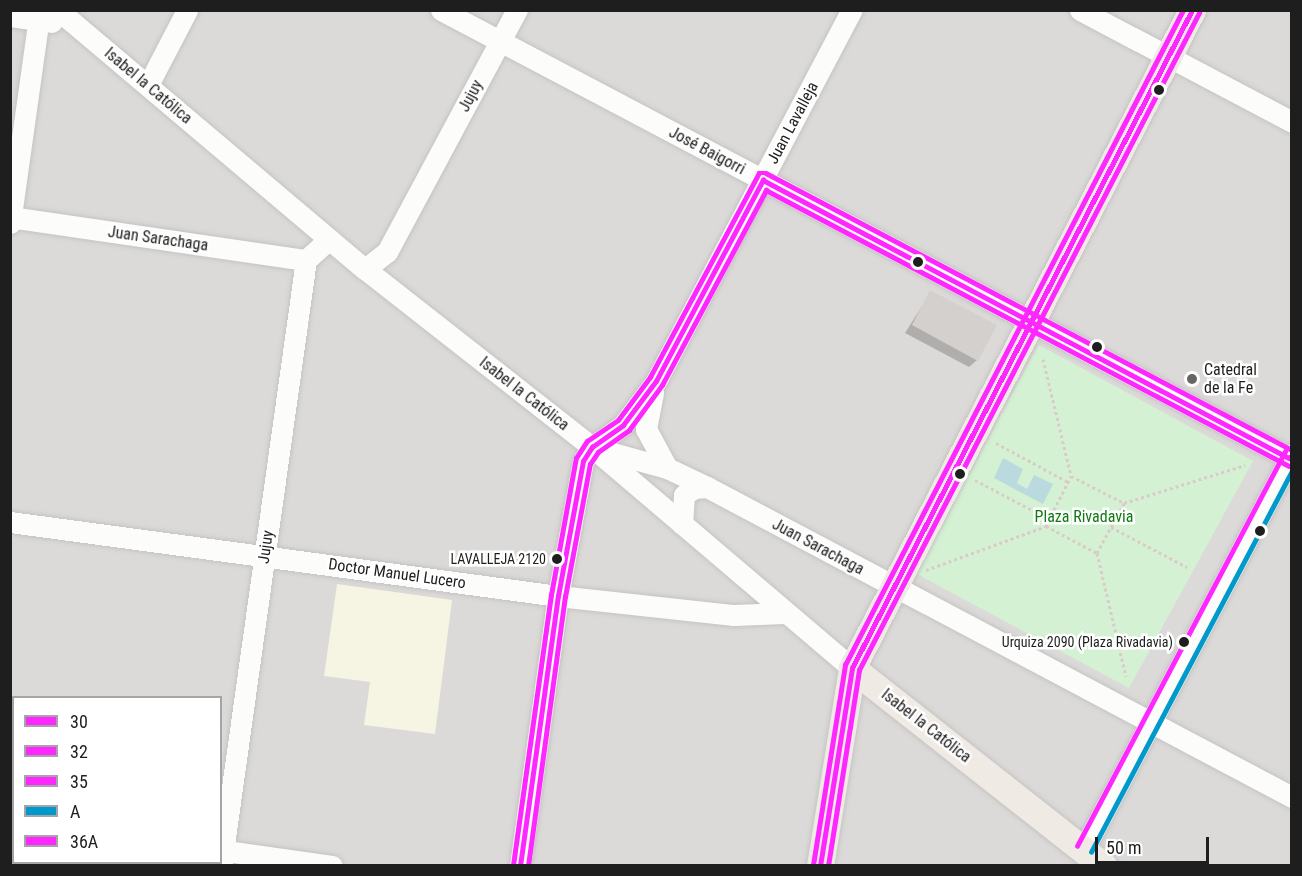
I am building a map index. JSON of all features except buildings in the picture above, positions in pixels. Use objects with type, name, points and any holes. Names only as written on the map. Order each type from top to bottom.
[{"type":"main road","points":[[820,866],[852,668],[891,587],[1192,10]]},
{"type":"main road","name":"Isabel la Católica","points":[[852,668],[1094,857]]},
{"type":"street","name":"Isabel la Católica","points":[[58,10],[365,269],[592,447],[852,668]]},
{"type":"street","points":[[148,85],[187,10]]},
{"type":"street","name":"José Baigorri","points":[[441,10],[1291,457]]},
{"type":"street","name":"Jujuy","points":[[365,269],[387,252],[517,10]]},
{"type":"street","name":"Juan Lavalleja","points":[[592,447],[623,425],[656,381],[852,10]]},
{"type":"street","points":[[1080,10],[1292,122]]},
{"type":"street","points":[[10,223],[39,15]]},
{"type":"street","points":[[10,16],[39,15],[75,25]]},
{"type":"street","name":"Juan Sarachaga","points":[[11,217],[306,260]]},
{"type":"street","points":[[306,260],[329,239]]},
{"type":"street","name":"Jujuy","points":[[222,855],[306,260]]},
{"type":"street","points":[[656,381],[646,429],[668,468]]},
{"type":"street","points":[[520,866],[558,596],[580,472],[592,447]]},
{"type":"street","name":"Juan Sarachaga","points":[[592,447],[668,468],[707,487],[891,587],[1292,797]]},
{"type":"street","points":[[1094,857],[1150,722],[1291,457]]},
{"type":"street","points":[[682,524],[684,495],[694,488],[707,487]]},
{"type":"street","name":"Doctor Manuel Lucero","points":[[10,522],[558,596],[734,615],[785,613]]},
{"type":"street","points":[[222,855],[332,866]]},
{"type":"path","points":[[925,571],[1046,526],[1071,476],[1043,359]]},
{"type":"path","points":[[996,442],[1068,482]]},
{"type":"path","points":[[1125,677],[1097,553],[1124,503],[1245,465]]},
{"type":"path","points":[[1071,476],[1124,503]]},
{"type":"path","points":[[975,480],[1049,519]]},
{"type":"path","points":[[1046,526],[1097,553]]},
{"type":"path","points":[[1111,527],[1187,567]]},
{"type":"shaded area","points":[[10,11],[1291,11],[1291,865],[11,865]]},
{"type":"shaded area","points":[[337,584],[452,600],[435,734],[364,725],[370,682],[324,676]]},
{"type":"green space","name":"Plaza Rivadavia","points":[[1039,345],[1253,461],[1129,688],[915,573]]},
{"type":"water","points":[[1003,458],[1023,469],[1017,483],[1027,489],[1034,475],[1053,484],[1043,504],[994,478]]},
{"type":"transit line","name":"35","points":[[813,865],[845,665],[1183,10]]},
{"type":"transit line","name":"30","points":[[820,866],[852,668],[1192,10]]},
{"type":"transit line","name":"32","points":[[828,866],[859,670],[1199,13]]},
{"type":"transit line","name":"35","points":[[513,865],[551,595],[576,458],[587,441],[618,420],[650,377],[759,173],[766,173],[1292,450]]},
{"type":"transit line","name":"30","points":[[520,866],[558,596],[583,461],[592,447],[623,425],[656,381],[763,180],[1289,458],[1292,455]]},
{"type":"transit line","name":"32","points":[[528,866],[565,597],[590,464],[598,452],[629,430],[662,385],[766,190],[1289,466]]},
{"type":"transit line","name":"36A","points":[[1077,846],[1285,451]]},
{"type":"transit line","name":"A","points":[[1091,852],[1292,471]]},
{"type":"place","name":"Catedral de la Fe","points":[[1192,379]]},
{"type":"place","name":"LAVALLEJA 2120","points":[[557,559]]},
{"type":"place","name":"Urquiza 2090 (Plaza Rivadavia)","points":[[1184,642]]}]
